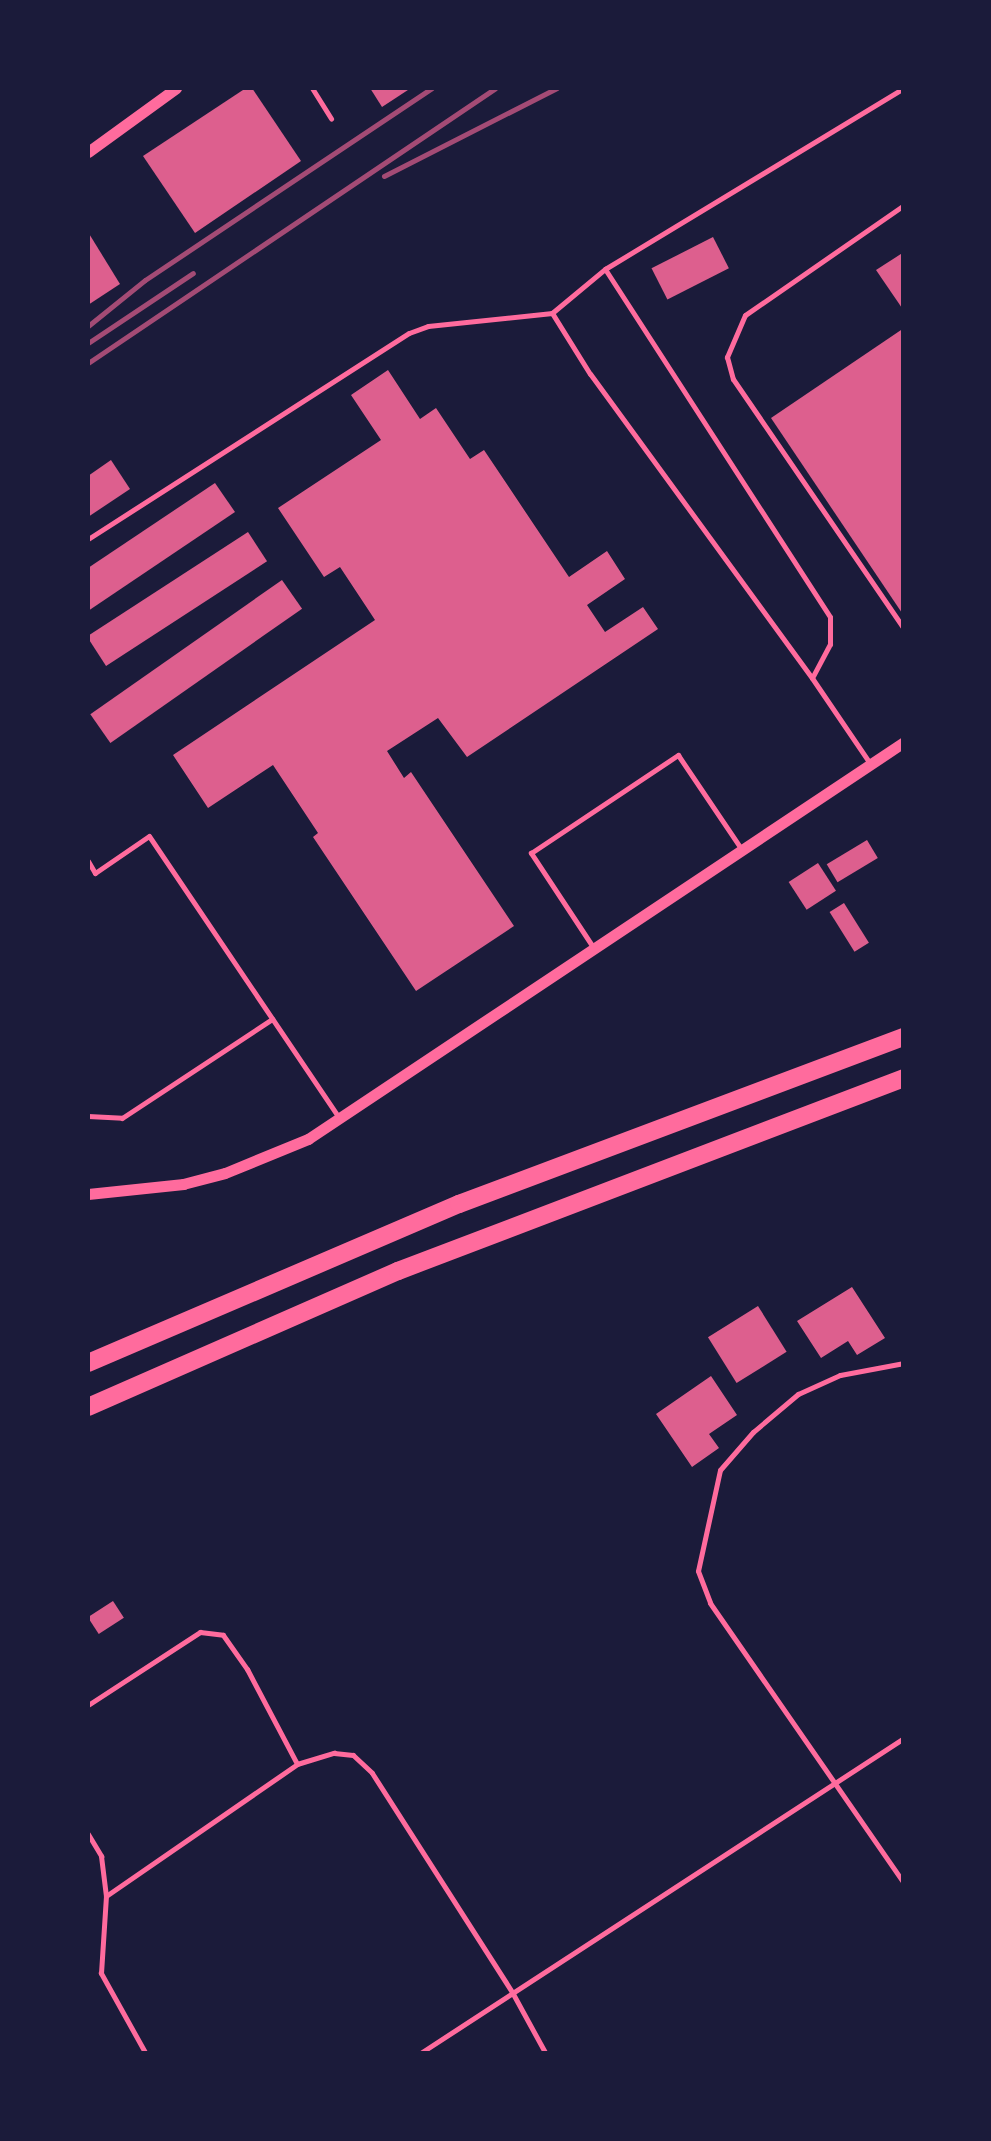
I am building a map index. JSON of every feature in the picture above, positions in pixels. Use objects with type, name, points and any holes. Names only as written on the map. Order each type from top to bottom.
[{"type":"highway","points":[[805,1072],[904,1028]]},
{"type":"highway","points":[[88,1362],[441,1212],[904,1037]]},
{"type":"highway","points":[[88,1407],[415,1264],[904,1078]]},
{"type":"street","points":[[88,152],[176,88]]},
{"type":"street","points":[[88,1194],[152,1188],[226,1173],[275,1155],[340,1120],[904,742]]},
{"type":"lane","points":[[312,88],[331,118]]},
{"type":"lane","points":[[88,538],[409,333],[428,326],[552,313],[606,268],[904,88]]},
{"type":"lane","points":[[904,205],[745,315],[727,357],[733,379],[904,629]]},
{"type":"lane","points":[[606,268],[830,617],[830,644],[812,678]]},
{"type":"lane","points":[[552,313],[590,374],[812,678],[870,764]]},
{"type":"lane","points":[[594,949],[531,853],[678,755],[742,850]]},
{"type":"lane","points":[[88,861],[95,872],[149,836],[340,1120]]},
{"type":"lane","points":[[88,1116],[122,1118],[272,1019]]},
{"type":"lane","points":[[904,1363],[840,1376],[798,1394],[752,1432],[720,1470],[705,1521],[698,1572],[710,1604],[904,1882]]},
{"type":"lane","points":[[88,1705],[200,1632],[224,1636],[247,1669],[298,1764]]},
{"type":"lane","points":[[419,2054],[904,1738]]},
{"type":"lane","points":[[106,1896],[298,1764],[334,1753],[353,1755],[372,1773],[512,1992],[546,2054]]},
{"type":"lane","points":[[88,1834],[101,1856],[106,1896],[100,1973],[146,2054]]},
{"type":"building","points":[[246,88],[252,88],[301,161],[195,233],[143,156]]},
{"type":"building","points":[[370,88],[411,88],[382,107]]},
{"type":"building","points":[[88,232],[120,284],[88,305]]},
{"type":"building","points":[[713,237],[729,268],[667,300],[652,268]]},
{"type":"building","points":[[904,252],[904,311],[876,270]]},
{"type":"building","points":[[904,328],[904,616],[771,418]]},
{"type":"building","points":[[388,370],[420,419],[436,408],[470,459],[484,450],[569,577],[607,551],[625,579],[587,605],[605,632],[643,607],[658,629],[467,757],[438,718],[387,751],[404,778],[411,772],[514,926],[416,991],[313,837],[318,833],[273,765],[208,808],[173,755],[375,620],[340,567],[324,577],[278,508],[381,440],[351,395]]},
{"type":"building","points":[[111,460],[130,489],[88,517],[88,476]]},
{"type":"building","points":[[215,483],[235,512],[88,611],[88,568]]},
{"type":"building","points":[[248,532],[267,561],[106,666],[88,636]]},
{"type":"building","points":[[282,580],[302,609],[110,743],[90,714]]},
{"type":"building","points":[[867,840],[878,858],[838,882],[827,864]]},
{"type":"building","points":[[818,863],[836,891],[807,910],[789,882]]},
{"type":"building","points":[[844,903],[869,943],[854,952],[830,912]]},
{"type":"building","points":[[852,1287],[885,1338],[857,1355],[848,1341],[821,1358],[797,1321]]},
{"type":"building","points":[[758,1306],[787,1352],[737,1383],[708,1337]]},
{"type":"building","points":[[711,1376],[737,1415],[709,1434],[719,1448],[692,1467],[656,1414]]},
{"type":"building","points":[[113,1601],[124,1618],[99,1634],[88,1617]]},
{"type":"railway","points":[[88,326],[145,280],[432,88]]},
{"type":"railway","points":[[88,363],[495,88]]},
{"type":"railway","points":[[384,176],[557,88]]},
{"type":"railway","points":[[88,343],[193,273]]}]
